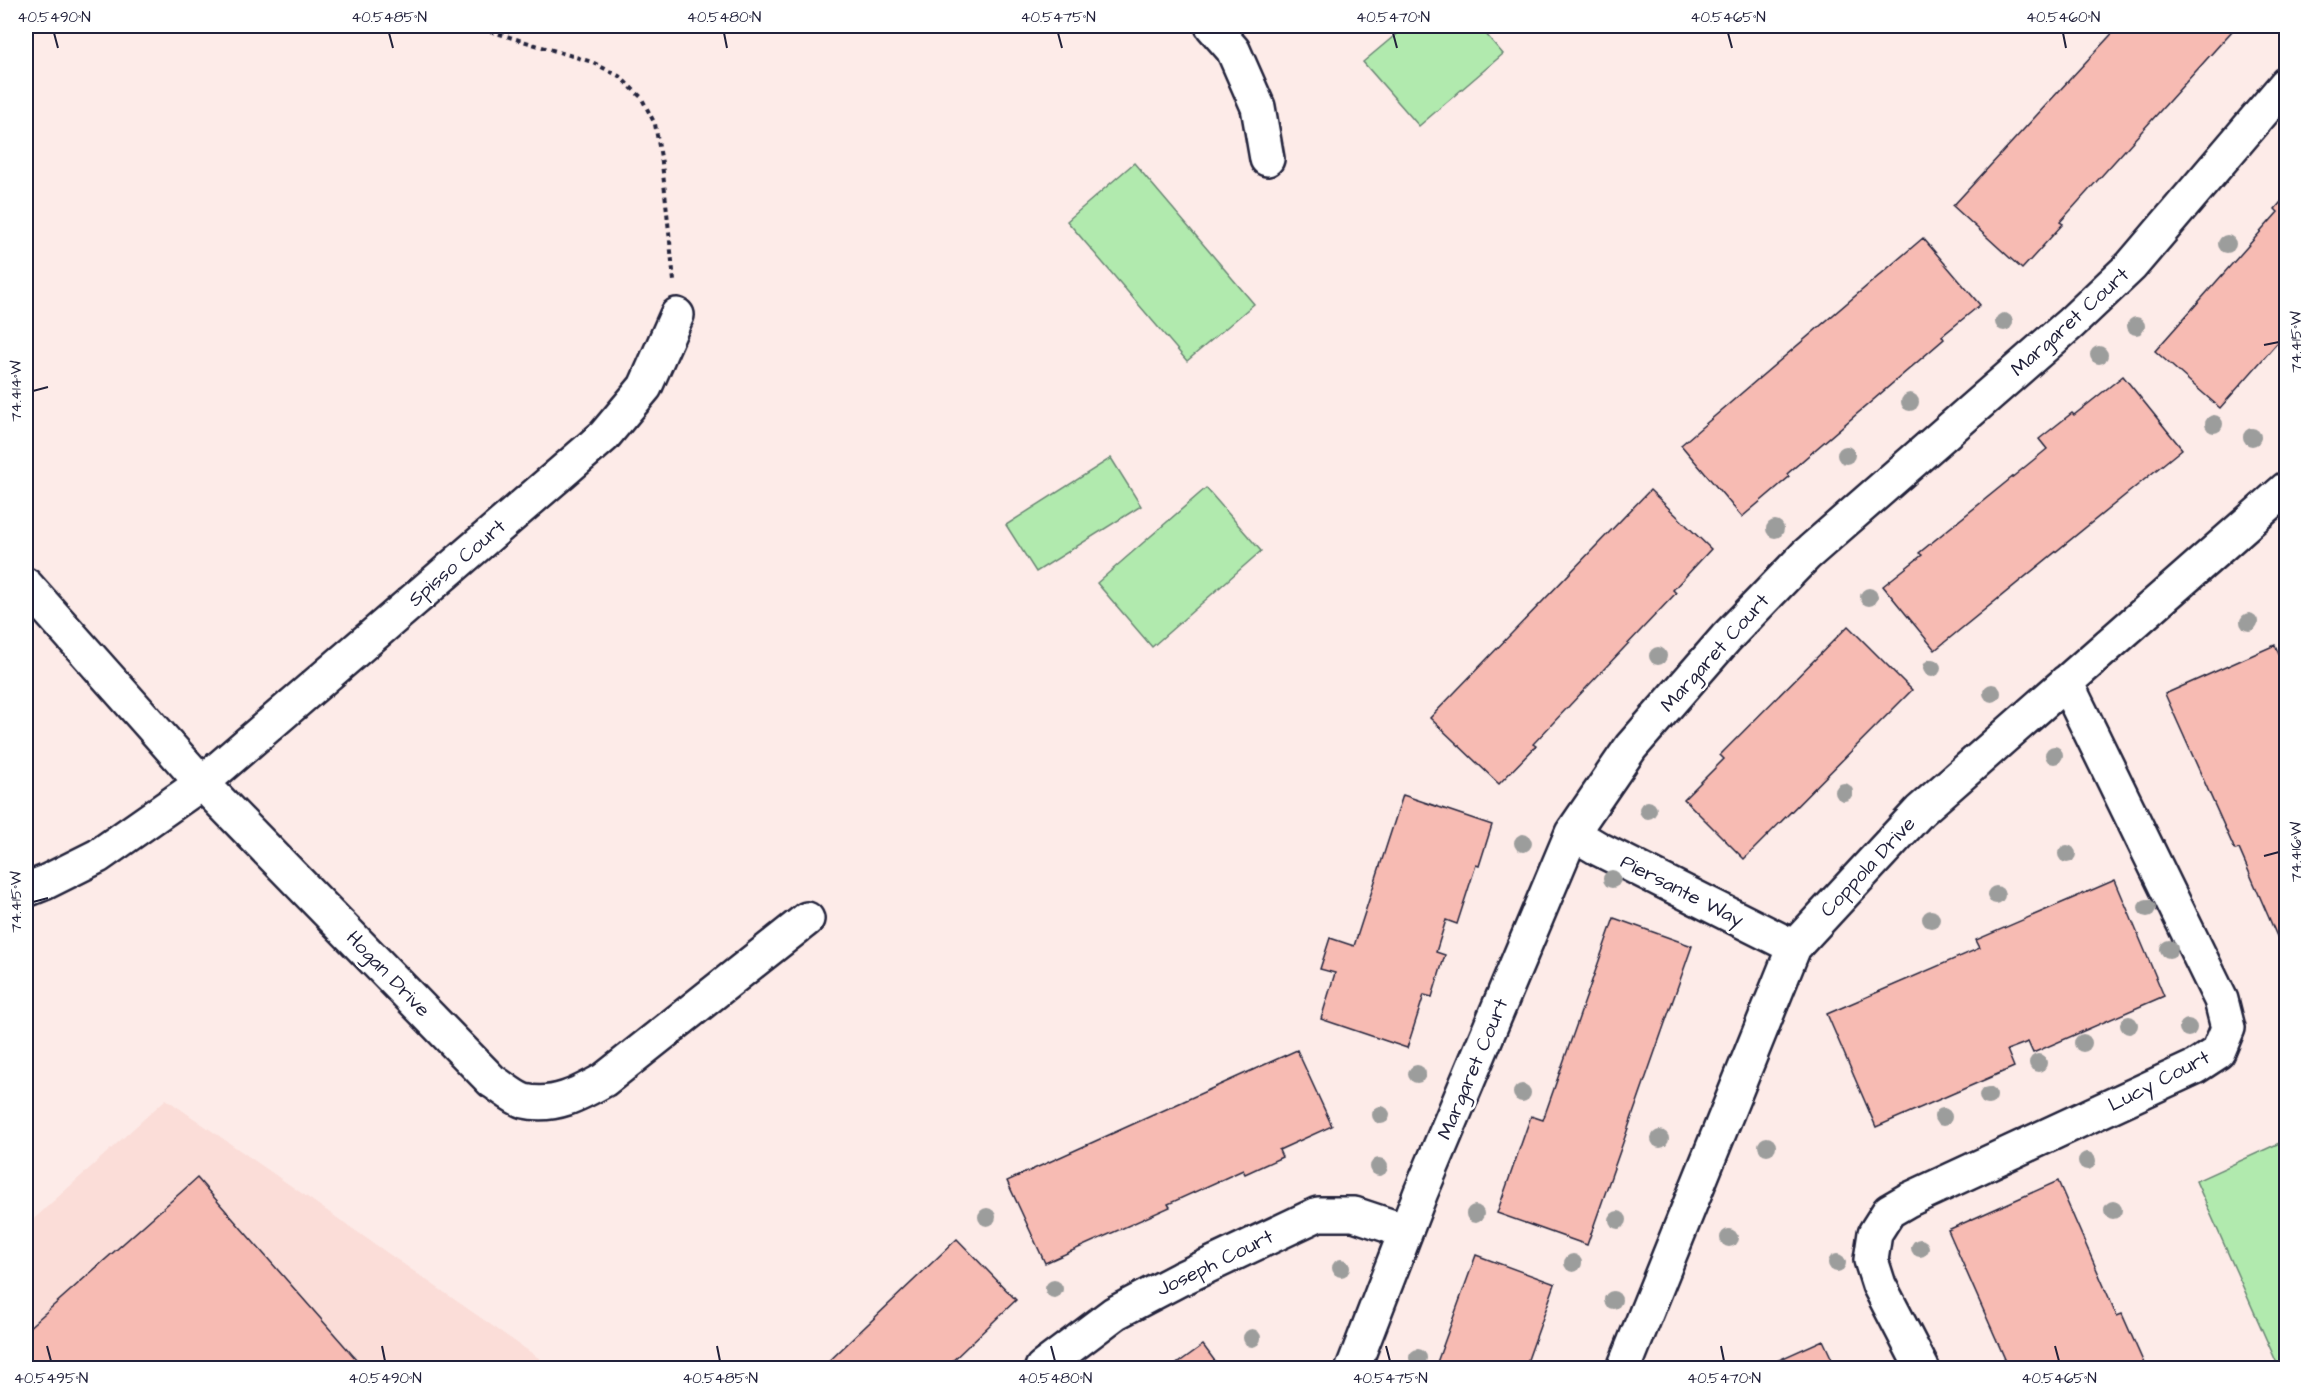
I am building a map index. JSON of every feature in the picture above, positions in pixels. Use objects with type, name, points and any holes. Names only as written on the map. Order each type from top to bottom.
[{"type":"street","points":[[1212,26],[1233,50],[1258,106],[1267,159]]},
{"type":"street","name":"Margaret Court","points":[[1353,1368],[1405,1231],[1572,833],[1631,747],[1726,638],[1806,555],[2072,323],[2132,266],[2286,84]]},
{"type":"street","name":"Spisso Court","points":[[26,890],[98,856],[202,783],[604,436],[645,387],[678,315]]},
{"type":"street","name":"Coppola Drive","points":[[1624,1368],[1794,947],[1920,811],[2286,489]]},
{"type":"street","name":"Hogan Drive","points":[[26,585],[202,783],[492,1081],[523,1100],[551,1103],[576,1096],[604,1080],[807,919]]},
{"type":"street","name":"Lucy Court","points":[[1923,1368],[1879,1285],[1871,1260],[1875,1233],[1889,1211],[1908,1200],[2195,1067],[2218,1052],[2228,1028],[2221,1000],[2067,682]]},
{"type":"street","name":"Piersante Way","points":[[1572,833],[1599,849],[1794,947]]},
{"type":"street","name":"Joseph Court","points":[[1042,1368],[1115,1313],[1180,1279],[1318,1214],[1354,1214],[1405,1231]]},
{"type":"path","points":[[473,26],[592,62],[619,76],[641,97],[655,124],[663,163],[678,315]]},
{"type":"shaded area","points":[[166,1099],[553,1368],[26,1368],[26,1226]]},
{"type":"green space","points":[[1406,26],[1479,26],[1503,54],[1419,126],[1363,62]]},
{"type":"green space","points":[[1134,163],[1254,304],[1187,361],[1067,221]]},
{"type":"green space","points":[[1111,458],[1141,506],[1036,572],[1006,525]]},
{"type":"green space","points":[[1206,488],[1261,551],[1152,647],[1097,583]]},
{"type":"green space","points":[[2286,1140],[2286,1368],[2279,1368],[2196,1181]]},
{"type":"building","points":[[2119,26],[2226,26],[2232,31],[2060,222],[2063,224],[2022,269],[1953,206]]},
{"type":"building","points":[[2286,196],[2286,333],[2220,408],[2155,351],[2278,212],[2275,209]]},
{"type":"building","points":[[1923,238],[1980,305],[1942,336],[1944,339],[1787,474],[1789,477],[1742,517],[1681,445]]},
{"type":"building","points":[[2123,376],[2182,449],[1935,650],[1883,586],[1922,555],[1919,553],[2047,449],[2039,439],[2072,413],[2074,415]]},
{"type":"building","points":[[1650,490],[1711,549],[1673,590],[1676,593],[1533,744],[1536,746],[1499,784],[1430,718]]},
{"type":"building","points":[[1848,626],[1912,690],[1744,859],[1684,799],[1724,759],[1720,755]]},
{"type":"building","points":[[2275,645],[2286,671],[2286,957],[2239,849],[2235,850],[2165,694]]},
{"type":"building","points":[[1403,795],[1492,825],[1457,924],[1446,920],[1436,952],[1445,955],[1432,997],[1424,995],[1407,1048],[1321,1019],[1335,973],[1320,969],[1330,938],[1354,946]]},
{"type":"building","points":[[2115,880],[2164,996],[2033,1053],[2028,1042],[2007,1050],[2014,1067],[1876,1127],[1827,1014],[1980,948],[1976,940]]},
{"type":"building","points":[[1614,918],[1692,946],[1587,1245],[1497,1213],[1531,1116],[1543,1120]]},
{"type":"building","points":[[1297,1050],[1332,1126],[1279,1150],[1282,1157],[1245,1174],[1243,1170],[1168,1204],[1170,1207],[1045,1263],[1007,1181]]},
{"type":"building","points":[[197,1178],[364,1368],[26,1368],[26,1330]]},
{"type":"building","points":[[2058,1181],[2117,1316],[2122,1314],[2146,1368],[2009,1368],[1948,1230]]},
{"type":"building","points":[[957,1239],[1016,1300],[945,1368],[941,1364],[936,1368],[822,1368]]},
{"type":"building","points":[[1476,1255],[1555,1284],[1525,1368],[1435,1368]]},
{"type":"building","points":[[1823,1340],[1836,1368],[1761,1368]]},
{"type":"building","points":[[1203,1345],[1220,1368],[1171,1368]]}]
